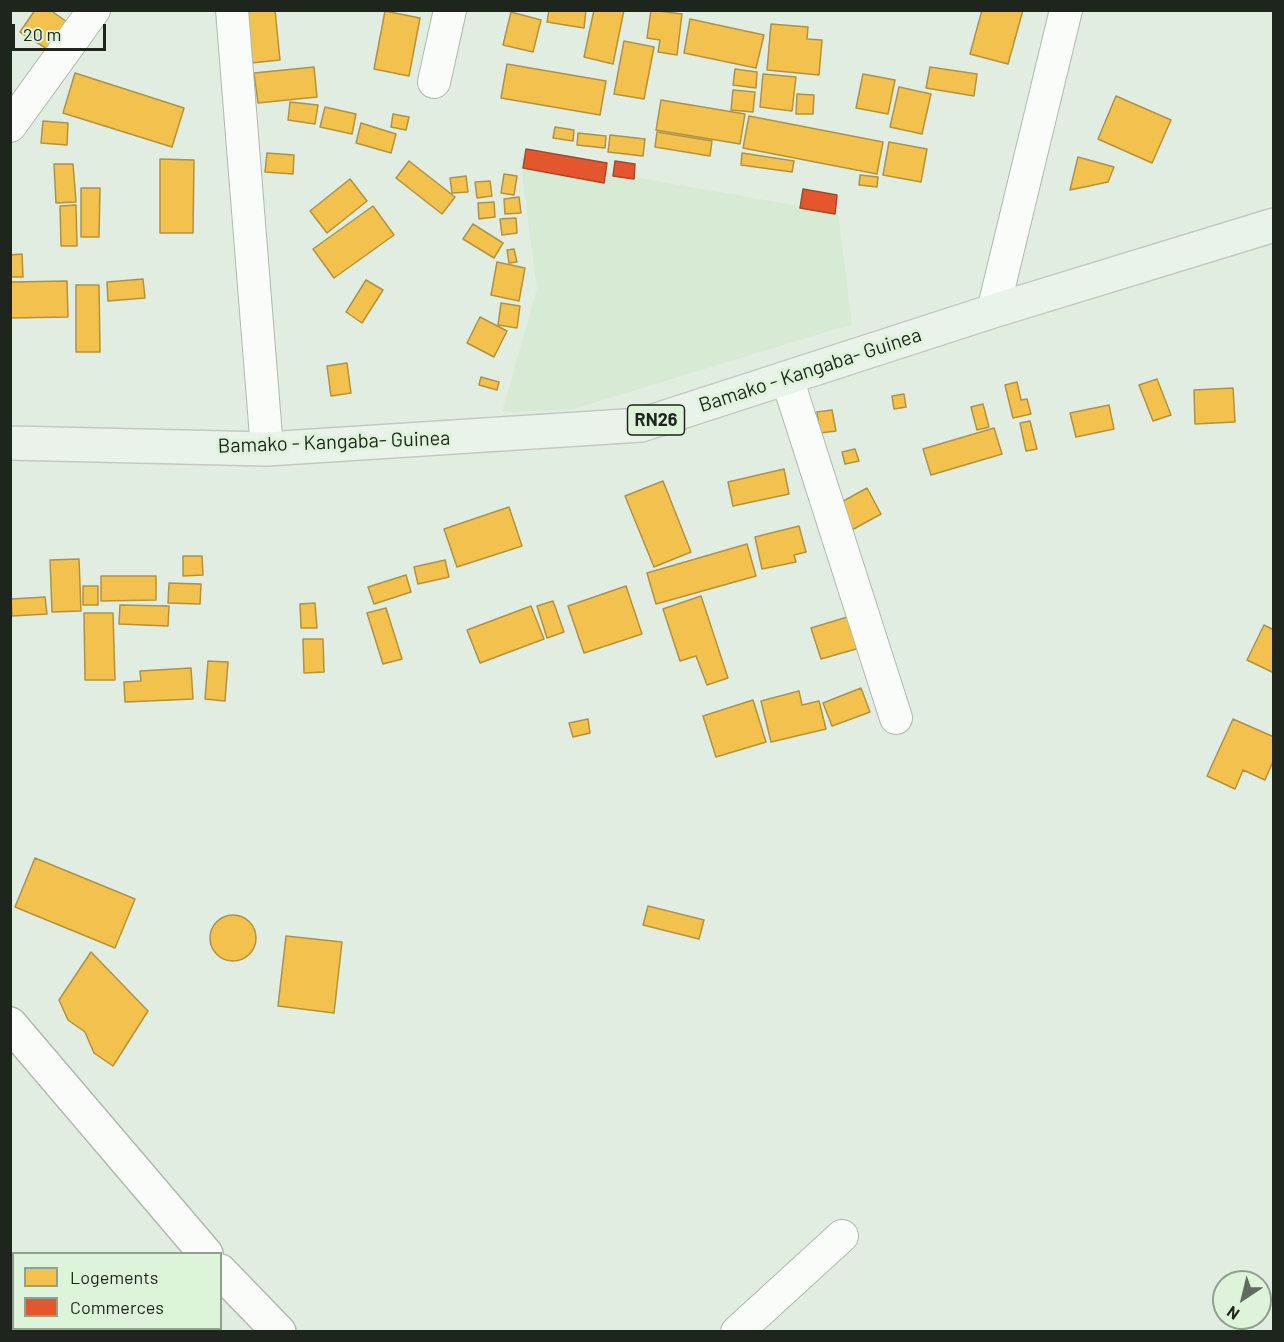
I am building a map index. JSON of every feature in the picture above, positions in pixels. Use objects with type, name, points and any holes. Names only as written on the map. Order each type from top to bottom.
[{"type":"main road","name":"Bamako - Kangaba- Guinea","points":[[10,443],[267,449],[641,425],[993,311],[1274,225]]},
{"type":"street","points":[[10,126],[94,10]]},
{"type":"street","points":[[232,10],[267,449]]},
{"type":"street","points":[[434,82],[450,10]]},
{"type":"street","points":[[993,311],[1066,10]]},
{"type":"street","points":[[788,378],[896,718]]},
{"type":"street","points":[[10,1024],[204,1252]]},
{"type":"street","points":[[737,1332],[842,1236]]},
{"type":"street","points":[[222,1273],[279,1332]]},
{"type":"shaded area","points":[[520,157],[838,213],[852,324],[570,410],[502,412],[537,289]]},
{"type":"building: Logements","points":[[35,10],[50,10],[70,24],[52,52],[20,32]]},
{"type":"building: Logements","points":[[246,10],[275,10],[280,60],[251,63]]},
{"type":"building: Logements","points":[[549,10],[586,10],[584,28],[547,22]]},
{"type":"building: Logements","points":[[594,10],[624,10],[613,64],[584,57]]},
{"type":"building: Logements","points":[[651,10],[682,14],[677,55],[658,52],[660,40],[647,38]]},
{"type":"building: Logements","points":[[982,10],[1023,10],[1008,64],[970,54]]},
{"type":"building: Logements","points":[[385,11],[420,18],[409,76],[374,69]]},
{"type":"building: Logements","points":[[511,12],[541,20],[533,52],[503,45]]},
{"type":"building: Logements","points":[[690,19],[764,35],[756,68],[684,53]]},
{"type":"building: Logements","points":[[771,24],[808,27],[807,39],[822,40],[819,75],[767,70]]},
{"type":"building: Logements","points":[[624,41],[654,47],[644,99],[614,94]]},
{"type":"building: Logements","points":[[507,64],[606,81],[600,115],[501,98]]},
{"type":"building: Logements","points":[[314,67],[317,97],[258,103],[254,73]]},
{"type":"building: Logements","points":[[930,67],[977,74],[974,96],[926,88]]},
{"type":"building: Logements","points":[[735,69],[757,72],[756,88],[733,85]]},
{"type":"building: Logements","points":[[75,73],[184,108],[172,147],[63,113]]},
{"type":"building: Logements","points":[[763,74],[796,77],[792,111],[760,107]]},
{"type":"building: Logements","points":[[863,74],[895,80],[888,114],[856,108]]},
{"type":"building: Logements","points":[[899,87],[931,94],[922,134],[890,127]]},
{"type":"building: Logements","points":[[733,90],[755,92],[753,112],[731,110]]},
{"type":"building: Logements","points":[[797,94],[814,95],[813,114],[796,114]]},
{"type":"building: Logements","points":[[1116,96],[1171,120],[1152,163],[1098,139]]},
{"type":"building: Logements","points":[[661,100],[745,114],[740,144],[656,130]]},
{"type":"building: Logements","points":[[290,102],[318,105],[315,124],[288,120]]},
{"type":"building: Logements","points":[[325,107],[356,114],[352,134],[320,127]]},
{"type":"building: Logements","points":[[393,114],[409,117],[406,130],[391,127]]},
{"type":"building: Logements","points":[[749,116],[883,142],[877,174],[743,148]]},
{"type":"building: Logements","points":[[43,121],[68,123],[67,145],[41,143]]},
{"type":"building: Logements","points":[[361,123],[396,134],[391,153],[356,143]]},
{"type":"building: Logements","points":[[555,127],[574,130],[573,141],[553,138]]},
{"type":"building: Logements","points":[[657,132],[712,141],[710,156],[655,147]]},
{"type":"building: Logements","points":[[578,133],[606,136],[605,148],[577,145]]},
{"type":"building: Logements","points":[[610,135],[645,139],[643,156],[608,152]]},
{"type":"building: Logements","points":[[889,142],[927,149],[921,182],[883,175]]},
{"type":"building: Logements","points":[[267,153],[294,155],[293,174],[265,172]]},
{"type":"building: Logements","points":[[742,153],[794,161],[792,172],[741,165]]},
{"type":"building: Logements","points":[[1078,157],[1114,167],[1108,182],[1070,190]]},
{"type":"building: Logements","points":[[160,159],[194,160],[193,233],[160,233]]},
{"type":"building: Logements","points":[[409,161],[455,197],[442,214],[396,178]]},
{"type":"building: Logements","points":[[54,164],[73,164],[76,202],[56,203]]},
{"type":"building: Logements","points":[[504,174],[517,176],[514,195],[501,193]]},
{"type":"building: Logements","points":[[860,175],[878,177],[877,187],[859,185]]},
{"type":"building: Logements","points":[[466,176],[468,192],[452,193],[450,178]]},
{"type":"building: Logements","points":[[350,179],[367,201],[327,233],[310,211]]},
{"type":"building: Logements","points":[[490,181],[492,196],[477,198],[475,182]]},
{"type":"building: Logements","points":[[81,188],[100,188],[99,237],[81,237]]},
{"type":"building: Logements","points":[[519,197],[521,213],[505,214],[504,199]]},
{"type":"building: Logements","points":[[494,202],[495,217],[479,219],[478,203]]},
{"type":"building: Logements","points":[[76,205],[77,246],[61,246],[60,206]]},
{"type":"building: Logements","points":[[373,206],[394,235],[334,278],[313,249]]},
{"type":"building: Logements","points":[[516,218],[517,233],[502,235],[500,219]]},
{"type":"building: Logements","points":[[473,224],[503,243],[494,258],[463,239]]},
{"type":"building: Logements","points":[[514,249],[517,262],[509,263],[507,250]]},
{"type":"building: Logements","points":[[22,254],[23,277],[10,277],[10,255]]},
{"type":"building: Logements","points":[[497,262],[525,268],[519,301],[491,295]]},
{"type":"building: Logements","points":[[143,279],[145,298],[108,301],[107,282]]},
{"type":"building: Logements","points":[[366,280],[383,290],[362,323],[346,312]]},
{"type":"building: Logements","points":[[67,281],[68,317],[10,318],[10,282]]},
{"type":"building: Logements","points":[[76,285],[99,285],[100,352],[76,352]]},
{"type":"building: Logements","points":[[501,303],[520,306],[517,328],[498,325]]},
{"type":"building: Logements","points":[[480,317],[507,331],[494,357],[467,343]]},
{"type":"building: Logements","points":[[347,363],[351,393],[331,396],[327,366]]},
{"type":"building: Logements","points":[[481,377],[499,382],[497,390],[479,385]]},
{"type":"building: Logements","points":[[1157,379],[1171,415],[1153,421],[1139,385]]},
{"type":"building: Logements","points":[[1017,382],[1021,400],[1027,399],[1031,414],[1013,418],[1005,385]]},
{"type":"building: Logements","points":[[1233,388],[1235,422],[1195,424],[1194,390]]},
{"type":"building: Logements","points":[[904,394],[906,407],[894,409],[892,396]]},
{"type":"building: Logements","points":[[983,404],[989,427],[977,430],[971,407]]},
{"type":"building: Logements","points":[[1109,405],[1114,429],[1076,437],[1070,413]]},
{"type":"building: Logements","points":[[832,410],[836,431],[820,433],[817,412]]},
{"type":"building: Logements","points":[[1030,421],[1037,449],[1026,451],[1020,423]]},
{"type":"building: Logements","points":[[994,428],[1002,454],[931,475],[923,449]]},
{"type":"building: Logements","points":[[855,449],[859,461],[845,464],[842,452]]},
{"type":"building: Logements","points":[[784,469],[789,494],[733,506],[728,482]]},
{"type":"building: Logements","points":[[663,481],[691,552],[654,567],[625,496]]},
{"type":"building: Logements","points":[[867,488],[881,514],[850,531],[836,505]]},
{"type":"building: Logements","points":[[509,507],[522,546],[457,567],[444,529]]},
{"type":"building: Logements","points":[[799,526],[806,552],[794,555],[796,562],[762,569],[755,537]]},
{"type":"building: Logements","points":[[747,544],[756,576],[656,604],[647,573]]},
{"type":"building: Logements","points":[[183,556],[202,556],[203,575],[183,576]]},
{"type":"building: Logements","points":[[79,559],[81,611],[52,612],[50,560]]},
{"type":"building: Logements","points":[[445,560],[449,577],[418,584],[414,567]]},
{"type":"building: Logements","points":[[406,575],[411,592],[374,604],[368,587]]},
{"type":"building: Logements","points":[[101,576],[156,576],[156,600],[101,601]]},
{"type":"building: Logements","points":[[169,583],[201,584],[200,604],[168,603]]},
{"type":"building: Logements","points":[[83,586],[98,586],[98,605],[83,605]]},
{"type":"building: Logements","points":[[626,586],[642,634],[584,653],[568,606]]},
{"type":"building: Logements","points":[[701,596],[728,678],[707,685],[696,656],[680,661],[663,609]]},
{"type":"building: Logements","points":[[45,597],[47,614],[12,616],[11,599]]},
{"type":"building: Logements","points":[[553,601],[564,632],[547,638],[537,606]]},
{"type":"building: Logements","points":[[315,603],[317,628],[301,628],[300,604]]},
{"type":"building: Logements","points":[[120,605],[169,606],[168,626],[119,624]]},
{"type":"building: Logements","points":[[531,606],[544,639],[480,663],[467,630]]},
{"type":"building: Logements","points":[[386,608],[402,659],[383,664],[367,613]]},
{"type":"building: Logements","points":[[84,613],[113,613],[115,680],[85,680]]},
{"type":"building: Logements","points":[[854,615],[863,647],[821,659],[811,628]]},
{"type":"building: Logements","points":[[1264,625],[1274,630],[1274,673],[1247,660]]},
{"type":"building: Logements","points":[[303,639],[323,639],[324,672],[304,673]]},
{"type":"building: Logements","points":[[208,661],[228,662],[225,701],[205,699]]},
{"type":"building: Logements","points":[[191,668],[193,699],[125,702],[124,682],[141,681],[140,671]]},
{"type":"building: Logements","points":[[861,688],[870,712],[832,726],[823,703]]},
{"type":"building: Logements","points":[[799,691],[802,705],[819,701],[826,729],[771,742],[761,701]]},
{"type":"building: Logements","points":[[753,700],[766,742],[716,757],[703,716]]},
{"type":"building: Logements","points":[[588,719],[590,733],[573,737],[569,723]]},
{"type":"building: Logements","points":[[1233,719],[1274,737],[1274,759],[1265,780],[1243,770],[1235,789],[1207,776]]},
{"type":"building: Logements","points":[[35,858],[135,899],[115,948],[15,907]]},
{"type":"building: Logements","points":[[648,906],[704,920],[699,939],[643,925]]},
{"type":"building: Logements","points":[[233,915],[249,922],[256,938],[249,954],[233,961],[217,954],[210,938],[217,922]]},
{"type":"building: Logements","points":[[286,936],[342,942],[334,1013],[278,1006]]},
{"type":"building: Logements","points":[[91,952],[148,1011],[113,1066],[94,1053],[85,1032],[68,1020],[59,1000]]},
{"type":"building: Commerces","points":[[526,149],[607,163],[604,183],[523,168]]},
{"type":"building: Commerces","points":[[615,161],[635,164],[634,179],[613,176]]},
{"type":"building: Commerces","points":[[803,189],[837,195],[835,214],[800,208]]}]
